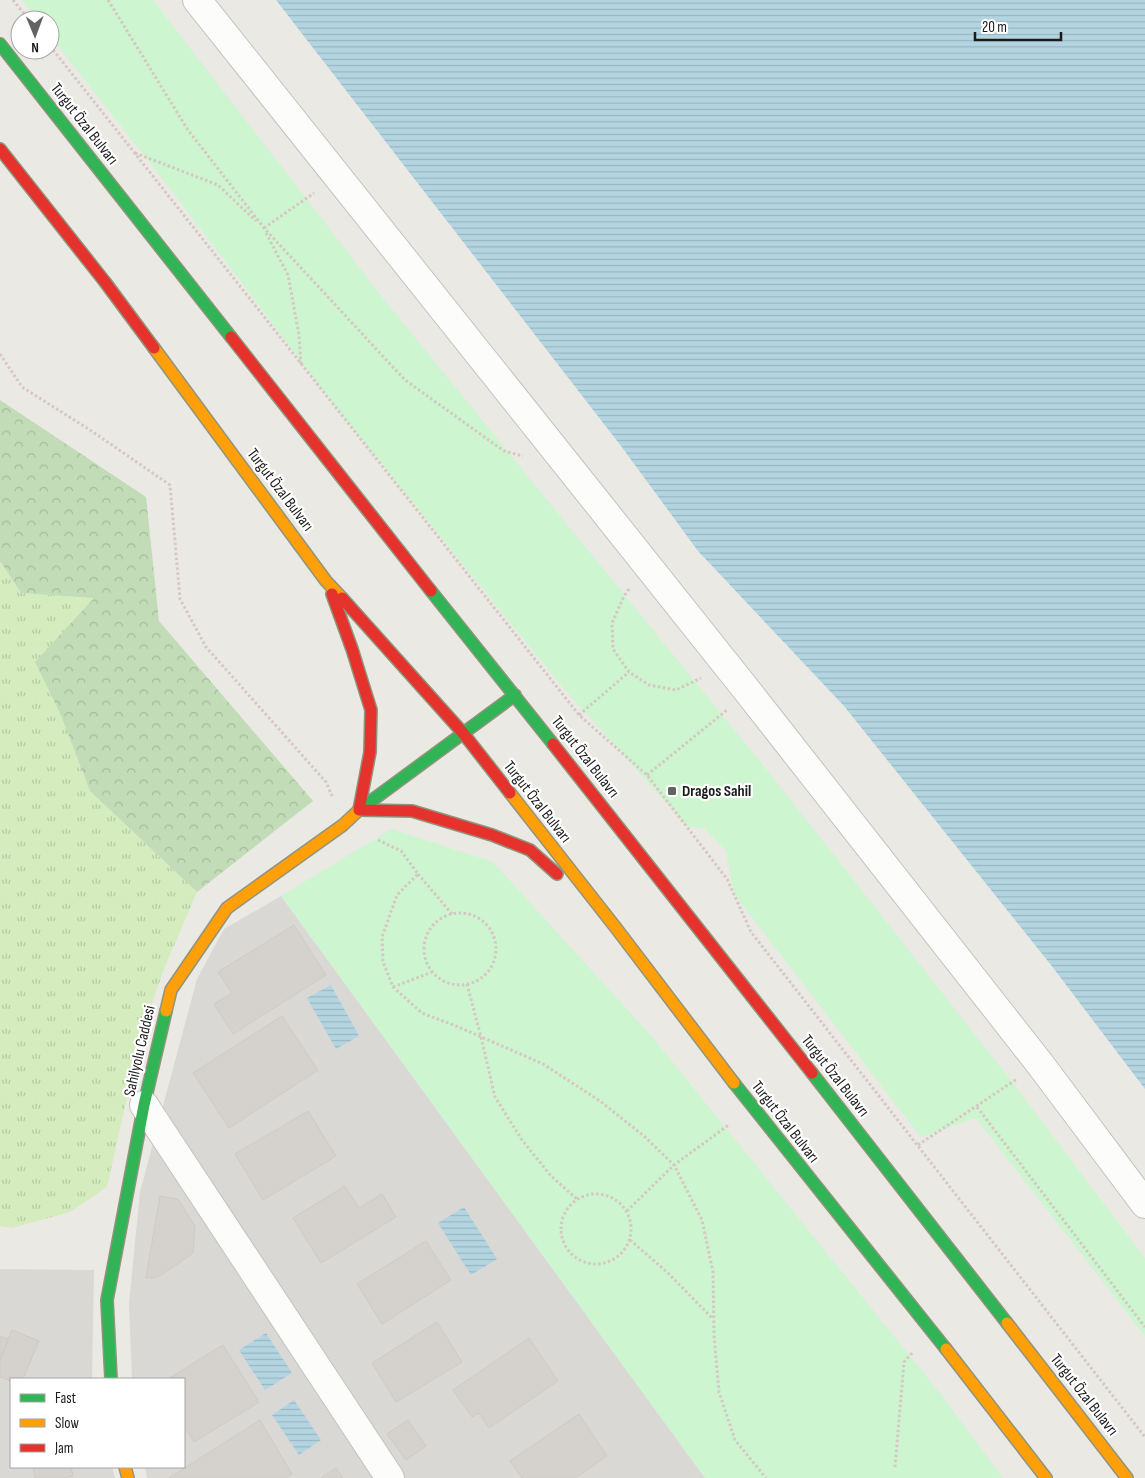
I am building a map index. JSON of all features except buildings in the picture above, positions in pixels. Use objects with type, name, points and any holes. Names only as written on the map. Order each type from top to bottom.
[{"type":"main road","name":"Turgut Özal Bulvarı","points":[[0,44],[515,695]]},
{"type":"main road","name":"Turgut Özal Bulvarı","points":[[0,149],[105,282],[326,580],[463,733],[616,928],[753,1108],[932,1331],[1046,1478]]},
{"type":"main road","points":[[326,580],[352,648],[371,710],[370,752],[359,810],[412,811],[492,834],[530,850],[616,928]]},
{"type":"main road","name":"Sahilyolu Caddesi","points":[[111,1378],[107,1300],[144,1105],[171,990],[227,908],[343,825],[359,810],[515,695]]},
{"type":"main road","name":"Turgut Özal Bulavrı","points":[[515,695],[897,1181],[1127,1478]]},
{"type":"street","points":[[197,0],[749,693],[1040,1064],[1145,1204]]},
{"type":"street","points":[[144,1105],[390,1478]]},
{"type":"path","points":[[13,0],[21,10]]},
{"type":"path","points":[[108,0],[188,130],[264,228],[288,275],[299,335],[302,366]]},
{"type":"path","points":[[60,59],[579,715],[647,775],[727,879],[751,932],[1145,1437]]},
{"type":"path","points":[[134,152],[218,185],[264,228],[405,380],[504,451],[527,458]]},
{"type":"path","points":[[264,228],[324,186],[336,174]]},
{"type":"path","points":[[0,354],[22,387],[90,430],[170,485],[180,600],[206,647],[326,782],[343,825],[401,851],[452,914]]},
{"type":"path","points":[[652,572],[638,580],[624,596],[612,623],[613,649],[629,672],[649,685],[676,690],[700,680],[721,658]]},
{"type":"path","points":[[579,715],[629,672]]},
{"type":"path","points":[[647,775],[749,693]]},
{"type":"path","points":[[418,874],[397,895],[382,937],[383,962],[393,987],[422,1013],[456,1026],[551,1069],[607,1107],[644,1136],[674,1165],[702,1220],[713,1272],[713,1320],[719,1392],[735,1440],[766,1478]]},
{"type":"path","points":[[463,913],[474,916],[487,927],[495,942],[496,953],[486,973],[477,980],[467,984],[448,983],[439,979],[426,962],[424,950],[426,938],[432,927],[441,919],[452,914],[463,913]]},
{"type":"path","points":[[393,987],[432,972]]},
{"type":"path","points":[[467,984],[495,1097],[522,1140],[552,1176],[577,1199]]},
{"type":"path","points":[[918,1145],[1040,1064]]},
{"type":"path","points":[[977,1106],[1145,1327]]},
{"type":"path","points":[[627,1212],[674,1165],[753,1108]]},
{"type":"path","points":[[599,1194],[620,1202],[627,1212],[631,1220],[632,1231],[630,1240],[624,1251],[615,1259],[604,1264],[591,1265],[570,1253],[563,1243],[562,1219],[568,1208],[577,1199],[587,1195],[599,1194]]},
{"type":"path","points":[[630,1240],[680,1284],[713,1320]]},
{"type":"path","points":[[895,1466],[904,1362],[932,1331]]},
{"type":"shaded area","points":[[281,896],[705,1478],[147,1478],[145,1468],[185,1468],[185,1378],[132,1378],[129,1304],[140,1192],[197,979],[224,929]]},
{"type":"shaded area","points":[[0,1269],[94,1270],[92,1378],[10,1378],[10,1468],[112,1468],[115,1478],[0,1478]]},
{"type":"green space","points":[[22,0],[153,0],[386,302],[775,780],[1009,1078],[1145,1258],[1145,1336],[976,1118],[921,1137],[734,894],[726,851],[704,828],[688,827],[559,683],[343,416],[148,160],[60,49],[60,10],[30,10]]},
{"type":"green space","points":[[0,400],[146,497],[159,621],[313,801],[197,892],[90,791],[60,713],[35,662],[94,598],[21,593],[0,561]]},
{"type":"green space","points":[[0,561],[21,593],[95,598],[35,662],[60,713],[90,791],[197,892],[166,964],[142,1030],[107,1187],[70,1212],[12,1228],[0,1226]]},
{"type":"green space","points":[[392,829],[493,862],[653,1038],[943,1397],[1003,1478],[705,1478],[281,896]]},
{"type":"water","points":[[276,0],[1145,0],[1145,1089],[1051,965],[844,706],[698,551],[621,446]]},
{"type":"water","points":[[331,985],[359,1036],[336,1049],[307,998]]},
{"type":"water","points":[[464,1207],[497,1259],[471,1275],[438,1223]]},
{"type":"water","points":[[266,1333],[292,1373],[265,1390],[239,1350]]},
{"type":"water","points":[[294,1400],[321,1440],[299,1455],[272,1415]]},
{"type":"traffic: fast","points":[[0,44],[231,337]]},
{"type":"traffic: fast","points":[[431,591],[553,744]]},
{"type":"traffic: fast","points":[[359,810],[515,695]]},
{"type":"traffic: fast","points":[[111,1378],[107,1300],[144,1105],[166,1011]]},
{"type":"traffic: fast","points":[[812,1073],[1007,1323]]},
{"type":"traffic: fast","points":[[734,1083],[946,1349]]},
{"type":"traffic: slow","points":[[154,348],[326,581],[342,598]]},
{"type":"traffic: slow","points":[[510,793],[734,1083]]},
{"type":"traffic: slow","points":[[166,1011],[171,990],[227,908],[343,825],[359,810]]},
{"type":"traffic: slow","points":[[1007,1323],[1127,1478]]},
{"type":"traffic: slow","points":[[946,1349],[1046,1478]]},
{"type":"traffic: slow","points":[[125,1468],[128,1478]]},
{"type":"traffic: jam","points":[[0,149],[105,282],[154,348]]},
{"type":"traffic: jam","points":[[231,337],[431,591]]},
{"type":"traffic: jam","points":[[332,594],[371,710],[370,752],[359,810]]},
{"type":"traffic: jam","points":[[342,598],[463,733],[510,793]]},
{"type":"traffic: jam","points":[[553,744],[812,1073]]},
{"type":"traffic: jam","points":[[359,810],[412,811],[492,835],[530,850],[557,874]]},
{"type":"place","name":"Dragos Sahil","points":[[672,791]]}]
